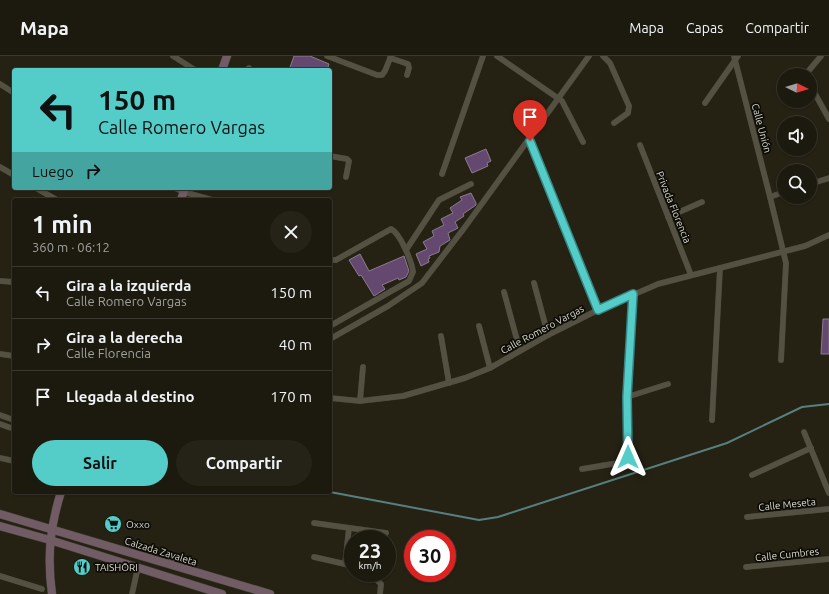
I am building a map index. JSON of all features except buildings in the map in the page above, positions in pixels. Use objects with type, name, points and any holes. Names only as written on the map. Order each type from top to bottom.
[{"type":"main road","points":[[223,68],[227,56]]},
{"type":"main road","points":[[52,594],[49,575],[50,540],[51,529],[60,494]]},
{"type":"main road","name":"Calzada Zavaleta","points":[[0,514],[51,529],[172,560],[270,594]]},
{"type":"main road","points":[[0,526],[50,540],[222,594]]},
{"type":"street","points":[[173,56],[192,68]]},
{"type":"street","points":[[328,56],[382,76],[390,57],[408,64],[409,68],[407,75]]},
{"type":"street","points":[[442,174],[484,56]]},
{"type":"street","points":[[497,56],[559,98],[566,105],[583,142]]},
{"type":"street","points":[[332,338],[388,306],[422,283],[529,140],[589,56]]},
{"type":"street","points":[[602,56],[610,62],[629,106],[628,113],[614,123]]},
{"type":"street","points":[[811,68],[821,56]]},
{"type":"street","points":[[705,103],[735,57]]},
{"type":"street","name":"Calle Unión","points":[[735,57],[787,270],[781,360]]},
{"type":"street","points":[[0,84],[12,92]]},
{"type":"street","points":[[817,97],[829,119]]},
{"type":"street","points":[[529,140],[598,310]]},
{"type":"street","name":"Privada Florencia","points":[[640,145],[691,275]]},
{"type":"street","points":[[332,156],[347,159],[349,161],[346,177]]},
{"type":"street","points":[[0,167],[12,174]]},
{"type":"street","points":[[817,182],[829,178]]},
{"type":"street","points":[[406,250],[439,200],[471,184]]},
{"type":"street","points":[[39,190],[53,198]]},
{"type":"street","points":[[183,193],[204,198]]},
{"type":"street","points":[[770,197],[777,194]]},
{"type":"street","points":[[668,217],[702,202]]},
{"type":"street","points":[[332,260],[336,260],[391,229],[395,232],[406,250],[413,272],[409,280],[332,325]]},
{"type":"street","name":"Calle Romero Vargas","points":[[332,398],[360,401],[403,396],[449,383],[490,368],[520,350],[598,310],[658,284],[805,246],[829,235]]},
{"type":"street","points":[[712,420],[720,268]]},
{"type":"street","points":[[0,281],[12,282]]},
{"type":"street","points":[[534,283],[548,335]]},
{"type":"street","points":[[504,292],[520,350]]},
{"type":"street","points":[[582,469],[624,462],[628,457],[627,397],[633,294]]},
{"type":"street","points":[[479,326],[490,368]]},
{"type":"street","points":[[441,336],[449,383]]},
{"type":"street","points":[[0,354],[12,356]]},
{"type":"street","points":[[360,401],[363,367]]},
{"type":"street","points":[[627,397],[668,384]]},
{"type":"street","points":[[0,415],[12,419]]},
{"type":"street","points":[[0,424],[12,428]]},
{"type":"street","points":[[804,432],[829,493]]},
{"type":"street","points":[[752,475],[811,448]]},
{"type":"street","points":[[0,458],[12,461]]},
{"type":"street","name":"Calle Meseta","points":[[746,517],[829,508]]},
{"type":"street","points":[[314,523],[364,530]]},
{"type":"street","points":[[314,557],[344,564]]},
{"type":"street","name":"Calle Cumbres","points":[[746,567],[829,559]]},
{"type":"street","points":[[132,594],[138,567]]},
{"type":"street","points":[[0,576],[42,589]]},
{"type":"street","points":[[378,582],[381,584],[380,594]]},
{"type":"waterway","points":[[332,492],[479,520],[498,517],[727,443],[802,407],[829,404]]},
{"type":"place","name":"Oxxo","points":[[113,524]]},
{"type":"place","name":"TAISHŌRI","points":[[82,567]]},
{"type":"route","points":[[530,141],[598,310],[633,294],[627,397],[628,457]]}]
